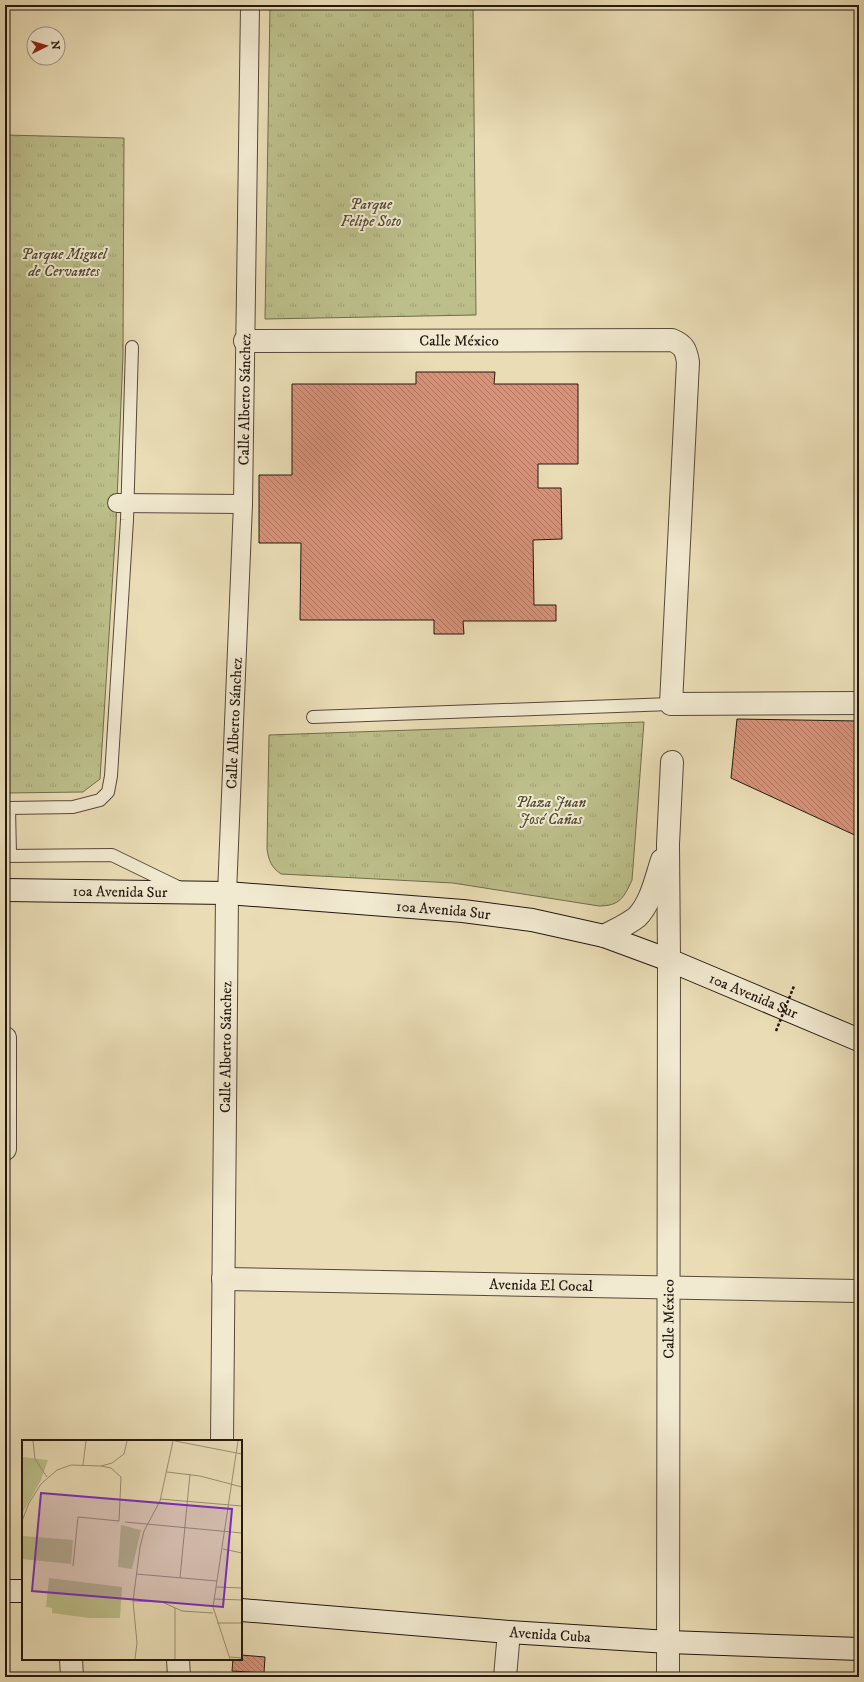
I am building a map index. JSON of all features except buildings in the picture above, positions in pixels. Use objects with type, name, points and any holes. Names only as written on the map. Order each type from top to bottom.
[{"type":"street","name":"Calle Alberto Sánchez","points":[[222,1440],[226,893],[243,504],[250,5]]},
{"type":"street","name":"Calle México","points":[[245,341],[672,340],[681,344],[686,350],[688,362],[671,704]]},
{"type":"street","points":[[122,503],[243,504]]},
{"type":"street","points":[[671,704],[859,702]]},
{"type":"street","points":[[604,936],[638,916],[651,895],[668,844],[672,762]]},
{"type":"street","name":"Calle México","points":[[668,844],[668,1677]]},
{"type":"street","name":"10a Avenida Sur","points":[[5,890],[226,893],[462,911],[532,920],[604,936],[669,960],[859,1040]]},
{"type":"street","points":[[5,1038],[5,1149]]},
{"type":"street","name":"Avenida El Cocal","points":[[223,1279],[859,1291]]},
{"type":"street","points":[[5,1591],[22,1591]]},
{"type":"street","name":"Avenida Cuba","points":[[242,1610],[509,1632],[669,1642],[859,1649]]},
{"type":"street","points":[[505,1677],[509,1632]]},
{"type":"street","points":[[71,1660],[72,1677]]},
{"type":"street","points":[[178,1660],[179,1677]]},
{"type":"lane","points":[[132,347],[122,503],[111,776],[108,792],[100,800],[73,807],[7,808],[7,856],[112,855],[188,892]]},
{"type":"lane","points":[[313,717],[671,704]]},
{"type":"path","points":[[776,1031],[794,986]]},
{"type":"green space","name":"Parque Felipe Soto","points":[[270,5],[473,5],[476,315],[265,319]]},
{"type":"green space","name":"Parque Miguel de Cervantes","points":[[5,135],[124,138],[123,355],[116,524],[100,779],[83,792],[5,793]]},
{"type":"green space","name":"Plaza Juan José Cañas","points":[[644,722],[632,880],[626,892],[616,903],[606,906],[599,906],[453,883],[281,874],[275,869],[270,860],[267,849],[269,735]]}]
